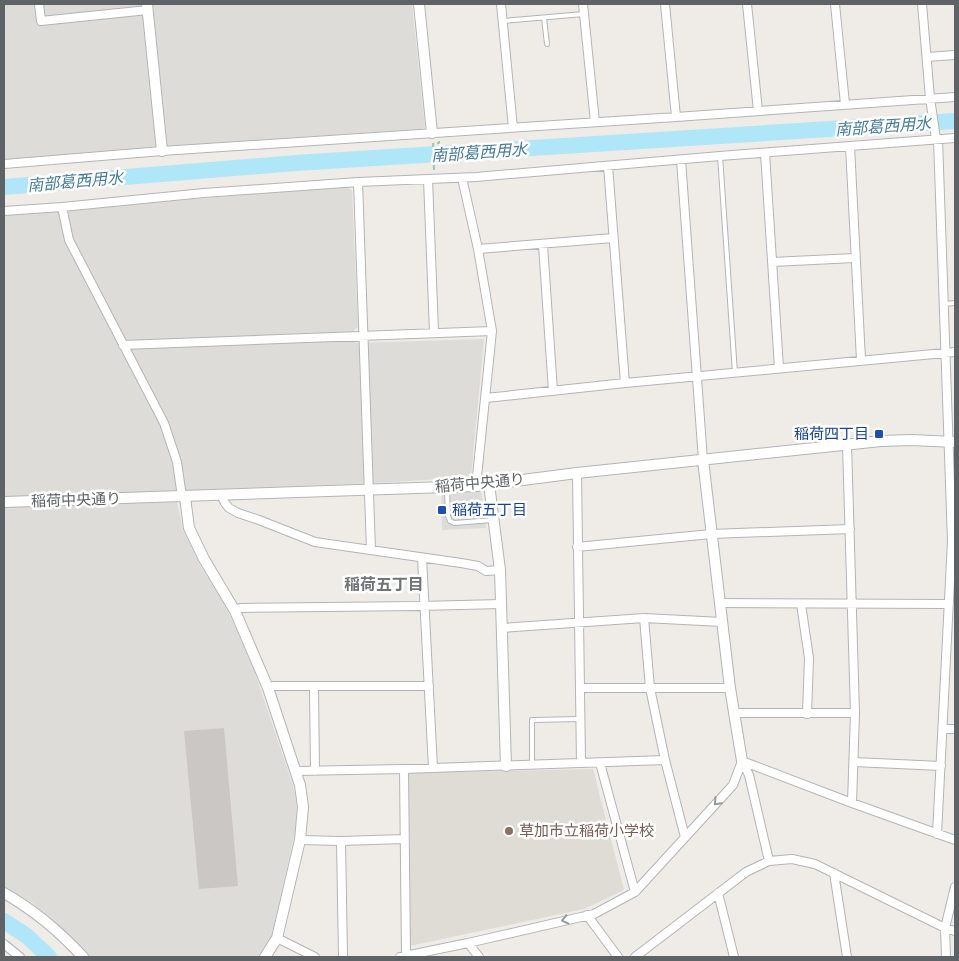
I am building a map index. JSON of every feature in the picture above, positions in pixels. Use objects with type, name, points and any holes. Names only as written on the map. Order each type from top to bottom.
[{"type":"street","points":[[39,4],[41,20],[148,7],[162,151]]},
{"type":"street","points":[[419,4],[436,137]]},
{"type":"street","points":[[501,4],[513,128]]},
{"type":"street","points":[[583,4],[595,122]]},
{"type":"street","points":[[665,4],[676,117]]},
{"type":"street","points":[[747,4],[758,111]]},
{"type":"street","points":[[835,4],[845,104]]},
{"type":"street","points":[[922,4],[930,98],[937,139],[945,353],[952,441],[954,541],[949,604],[951,645],[943,729],[937,834]]},
{"type":"street","points":[[927,58],[955,54]]},
{"type":"street","points":[[4,164],[162,151],[436,137],[513,128],[955,97]]},
{"type":"street","points":[[4,211],[204,193],[358,182],[462,178],[955,138]]},
{"type":"street","points":[[850,146],[861,360]]},
{"type":"street","points":[[765,153],[779,368]]},
{"type":"street","points":[[681,160],[703,460],[733,713],[742,761],[749,775],[769,861]]},
{"type":"street","points":[[608,166],[625,383]]},
{"type":"street","points":[[462,178],[478,249],[492,331],[476,486]]},
{"type":"street","points":[[428,179],[434,332]]},
{"type":"street","points":[[358,182],[370,550]]},
{"type":"street","points":[[62,207],[70,240],[164,423],[176,462],[189,528],[204,559],[235,611],[268,688],[300,785],[303,807],[300,840],[277,938],[265,957]]},
{"type":"street","points":[[478,249],[613,238]]},
{"type":"street","points":[[543,245],[553,391]]},
{"type":"street","points":[[772,262],[855,258]]},
{"type":"street","points":[[123,345],[492,331]]},
{"type":"street","points":[[486,398],[955,352]]},
{"type":"street","name":"稲荷中央通り","points":[[4,502],[476,486],[576,473],[847,445],[891,441],[952,441]]},
{"type":"street","points":[[847,445],[855,713],[852,804]]},
{"type":"street","points":[[576,473],[581,763]]},
{"type":"street","points":[[489,484],[500,570],[506,766]]},
{"type":"street","points":[[221,495],[229,508],[238,514],[259,520],[315,542],[469,564],[478,566],[486,572],[500,570]]},
{"type":"street","points":[[577,547],[712,534],[850,529]]},
{"type":"street","points":[[422,558],[433,768]]},
{"type":"street","points":[[720,603],[949,604]]},
{"type":"street","points":[[235,611],[240,608],[501,604]]},
{"type":"street","points":[[801,604],[809,658],[807,714]]},
{"type":"street","points":[[502,628],[644,618],[722,622]]},
{"type":"street","points":[[644,618],[650,688],[665,760],[685,837]]},
{"type":"street","points":[[268,688],[273,686],[429,686]]},
{"type":"street","points":[[314,687],[316,770]]},
{"type":"street","points":[[580,688],[730,688]]},
{"type":"street","points":[[733,713],[855,713]]},
{"type":"street","points":[[943,729],[955,729]]},
{"type":"street","points":[[296,771],[665,760]]},
{"type":"street","points":[[404,769],[403,957],[594,914],[635,892],[733,785],[742,761]]},
{"type":"street","points":[[742,761],[852,804],[955,840]]},
{"type":"street","points":[[854,762],[941,766]]},
{"type":"street","points":[[600,763],[635,892]]},
{"type":"street","points":[[300,840],[404,839]]},
{"type":"street","points":[[340,841],[343,957]]},
{"type":"street","points":[[635,957],[746,872],[769,861],[792,859],[815,864],[955,932]]},
{"type":"street","points":[[834,873],[847,957]]},
{"type":"street","points":[[946,957],[944,928],[955,888]]},
{"type":"street","points":[[4,893],[48,923],[83,957]]},
{"type":"street","points":[[718,893],[734,957]]},
{"type":"street","points":[[587,915],[618,957]]},
{"type":"street","points":[[277,938],[315,957]]},
{"type":"street","points":[[468,943],[479,957]]},
{"type":"street","points":[[4,944],[20,957]]},
{"type":"lane","points":[[502,21],[584,14]]},
{"type":"lane","points":[[544,18],[547,44]]},
{"type":"lane","points":[[720,156],[735,373]]},
{"type":"lane","points":[[944,304],[955,303]]},
{"type":"lane","points":[[446,487],[450,521],[454,523],[494,520]]},
{"type":"lane","points":[[532,765],[532,720],[580,719]]},
{"type":"path","points":[[434,166],[433,144],[440,143],[436,137]]},
{"type":"shaded area","points":[[4,4],[412,4],[425,127],[422,129],[171,146],[4,160]]},
{"type":"shaded area","points":[[348,187],[352,191],[358,327],[354,330],[355,343],[484,339],[471,477],[378,483],[173,491],[183,530],[201,567],[224,604],[255,673],[293,785],[297,816],[295,832],[272,935],[258,957],[87,957],[51,918],[31,902],[4,886],[4,215]]},
{"type":"shaded area","points":[[481,490],[486,528],[442,530],[441,492]]},
{"type":"shaded area","name":"草加市立稲荷小学校","points":[[593,769],[624,890],[584,909],[410,946],[409,773]]},
{"type":"building","points":[[224,728],[238,886],[199,889],[184,731]]},
{"type":"waterway","name":"南部葛西用水","points":[[4,187],[296,163],[955,121]]},
{"type":"waterway","points":[[4,921],[27,936],[49,957]]},
{"type":"place","name":"稲荷四丁目","points":[[879,434]]},
{"type":"place","name":"稲荷五丁目","points":[[442,510]]},
{"type":"place","name":"草加市立稲荷小学校","points":[[509,831]]},
{"type":"district","name":"稲荷五丁目","points":[[384,584]]}]
